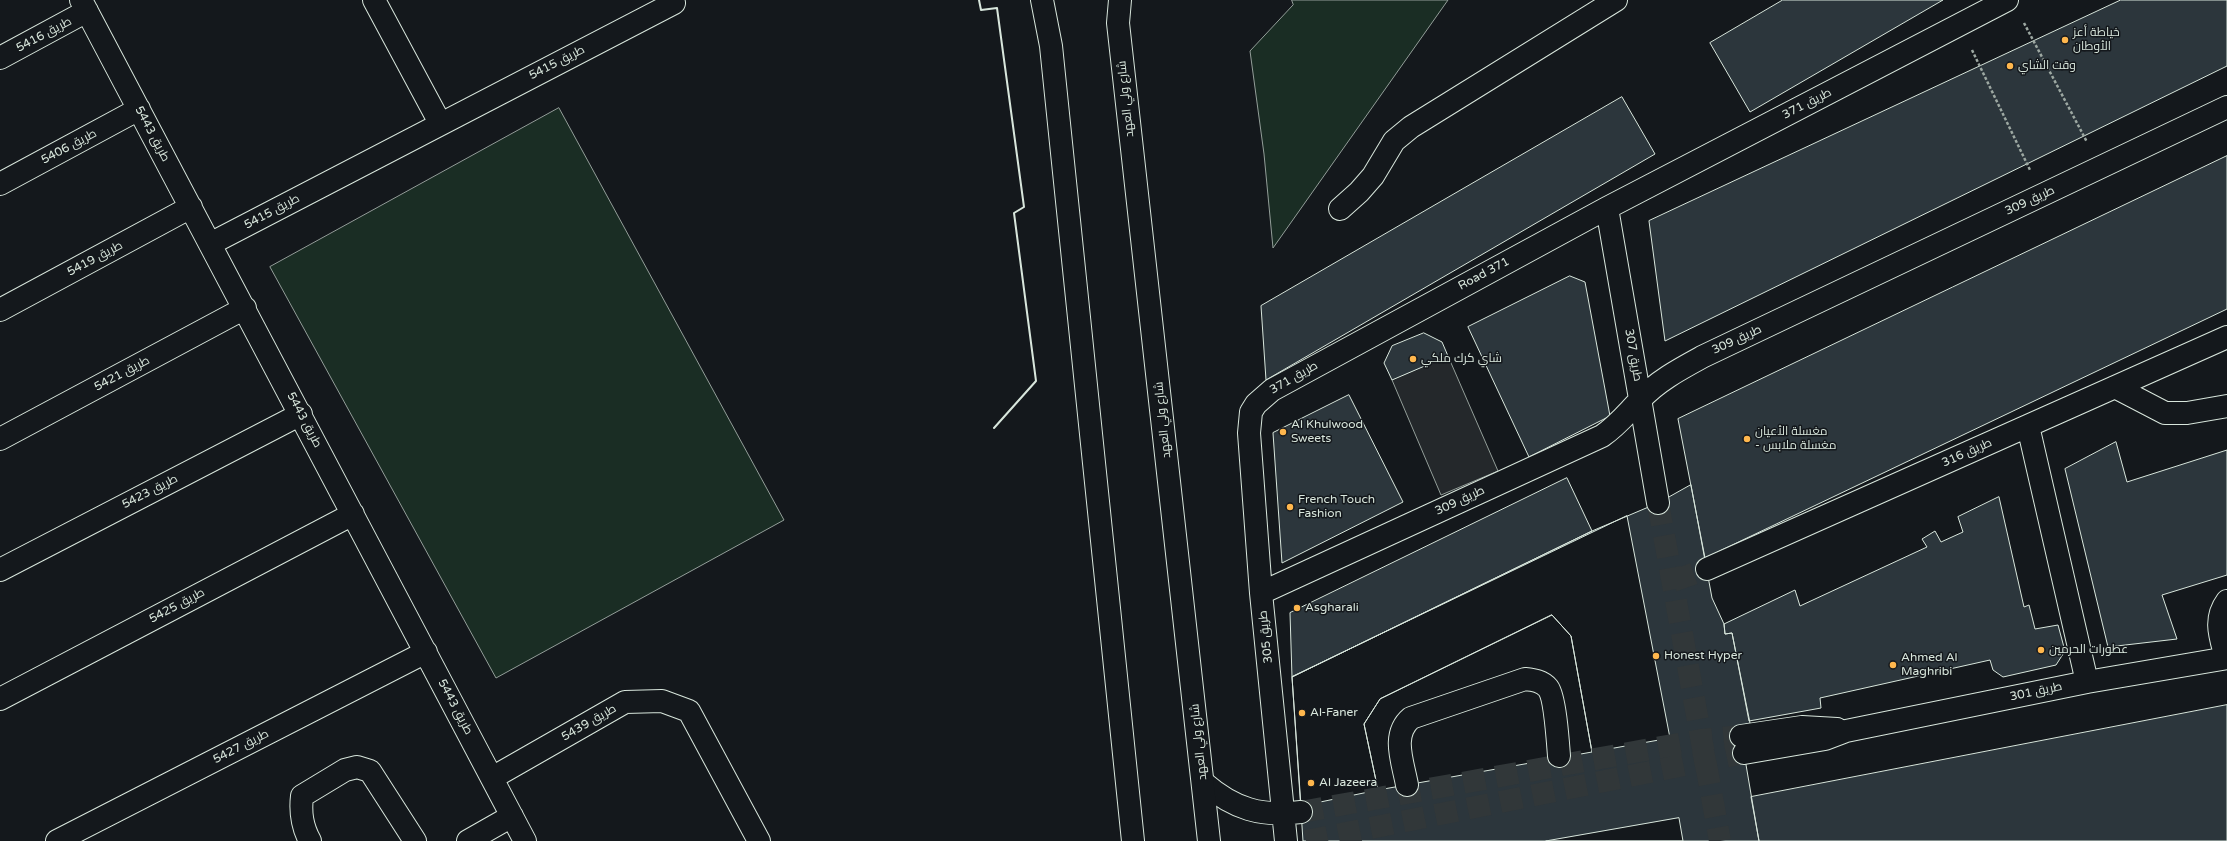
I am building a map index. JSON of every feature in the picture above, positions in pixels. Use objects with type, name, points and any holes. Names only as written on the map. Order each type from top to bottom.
[{"type":"street","points":[[374,0],[440,123]]},
{"type":"street","points":[[1042,0],[1051,46],[1133,841]]},
{"type":"street","name":"شارع ولي العهد","points":[[1120,0],[1119,31],[1210,841]]},
{"type":"street","points":[[1340,209],[1359,192],[1372,176],[1394,140],[1411,127],[1616,0]]},
{"type":"street","name":"طريق 371","points":[[1607,208],[2007,0]]},
{"type":"street","name":"طريق 5415","points":[[210,244],[440,123],[674,3]]},
{"type":"street","name":"طريق 5416","points":[[0,58],[84,6]]},
{"type":"street","name":"طريق 5443","points":[[84,6],[301,414],[525,841]]},
{"type":"street","name":"طريق 309","points":[[1261,592],[1602,436],[1618,425],[1640,399],[1681,368],[2227,107]]},
{"type":"street","name":"طريق 5406","points":[[0,184],[139,109]]},
{"type":"street","name":"طريق 5419","points":[[0,310],[191,207]]},
{"type":"street","name":"Road 371","points":[[1361,340],[1607,208]]},
{"type":"street","name":"طريق 307","points":[[1607,208],[1658,503]]},
{"type":"street","name":"طريق 5421","points":[[0,439],[245,308]]},
{"type":"street","name":"طريق 316","points":[[1707,570],[2227,337]]},
{"type":"street","name":"طريق 371","points":[[1249,433],[1251,412],[1263,397],[1361,340]]},
{"type":"street","points":[[2114,388],[2165,413],[2187,412],[2227,406]]},
{"type":"street","name":"طريق 5423","points":[[0,570],[301,414]]},
{"type":"street","points":[[2028,426],[2087,682]]},
{"type":"street","name":"طريق 305","points":[[1249,433],[1261,592],[1292,813],[1286,841]]},
{"type":"street","name":"طريق 5425","points":[[0,699],[353,514]]},
{"type":"street","points":[[2227,601],[2219,618],[2219,630],[2227,658]]},
{"type":"street","name":"طريق 5427","points":[[57,841],[426,652]]},
{"type":"street","name":"طريق 301","points":[[1743,744],[1813,726],[1846,731],[2087,682],[2227,658]]},
{"type":"street","points":[[1406,785],[1399,741],[1400,732],[1404,724],[1411,718],[1525,679],[1534,680],[1542,684],[1552,696],[1559,756]]},
{"type":"street","name":"طريق 5439","points":[[492,778],[625,702],[662,701],[690,711],[759,841]]},
{"type":"street","points":[[310,841],[303,827],[300,810],[302,796],[345,770],[357,767],[370,771],[415,841]]},
{"type":"street","points":[[1204,783],[1218,796],[1235,805],[1253,811],[1292,813]]},
{"type":"street","points":[[468,841],[512,816]]},
{"type":"path","points":[[2034,41],[2084,136]]},
{"type":"path","points":[[1981,65],[2028,164]]},
{"type":"green space","points":[[1292,0],[1448,0],[1273,248],[1264,154],[1250,51],[1293,5]]},
{"type":"green space","points":[[559,108],[784,520],[496,678],[270,267]]},
{"type":"shaded area","points":[[1448,356],[1498,471],[1441,495],[1392,380]]},
{"type":"building","points":[[1783,0],[1943,0],[1750,112],[1710,43]]},
{"type":"building","points":[[2121,0],[2227,0],[2227,66],[1665,341],[1649,221]]},
{"type":"building","points":[[1622,97],[1655,154],[1266,380],[1261,306]]},
{"type":"building","points":[[2227,156],[2227,309],[1705,558],[1678,419]]},
{"type":"building","points":[[1570,276],[1585,282],[1610,416],[1529,457],[1468,327]]},
{"type":"building","name":"شاي كرك ملكي","points":[[1424,333],[1442,342],[1448,356],[1392,380],[1384,363],[1392,346]]},
{"type":"building","points":[[1349,395],[1403,502],[1282,563],[1273,433]]},
{"type":"building","points":[[2116,442],[2127,482],[2227,450],[2227,575],[2162,595],[2177,639],[2108,647],[2065,469]]},
{"type":"building","points":[[1567,478],[1592,531],[1292,677],[1290,613]]},
{"type":"building","name":"Honest Hyper","points":[[1691,485],[1712,598],[1724,624],[1725,634],[1732,633],[1750,723],[1743,725],[1744,753],[1759,841],[1303,841],[1292,677],[1592,531],[1658,503]],"holes":[[[1552,615],[1571,636],[1592,752],[1378,790],[1364,724],[1380,699]]]},
{"type":"building","points":[[1999,497],[2024,607],[2029,605],[2035,629],[2058,625],[2065,651],[2056,665],[2003,677],[1993,670],[1990,660],[1820,698],[1821,708],[1749,721],[1732,633],[1725,634],[1724,624],[1795,590],[1800,606],[1927,547],[1922,539],[1935,531],[1941,542],[1963,532],[1958,517]]},
{"type":"building","points":[[1627,516],[1670,738],[1592,752],[1571,636],[1552,615],[1380,699],[1364,724],[1378,790],[1301,806],[1292,677]]},
{"type":"building","points":[[2227,705],[2227,841],[1759,841],[1751,797]]},
{"type":"building","points":[[1679,818],[1683,841],[1546,841]]},
{"type":"tunnel","points":[[1658,503],[1720,841]]},
{"type":"tunnel","points":[[1673,581],[1707,569]]},
{"type":"tunnel","points":[[1301,812],[1701,740],[1741,736]]},
{"type":"tunnel","points":[[1306,841],[1744,753]]},
{"type":"wall","points":[[979,0],[981,10],[997,8],[1024,207],[1014,213],[1036,381],[994,428]]},
{"type":"place","name":"خياطة أعز الأوطان","points":[[2065,40]]},
{"type":"place","name":"وقت الشاي","points":[[2010,66]]},
{"type":"place","name":"شاي كرك ملكي","points":[[1413,359]]},
{"type":"place","name":"Al Khulwood Sweets","points":[[1283,432]]},
{"type":"place","name":"مغسلة الأعيان - مغسلة ملابس","points":[[1747,439]]},
{"type":"place","name":"French Touch Fashion","points":[[1290,507]]},
{"type":"place","name":"Asgharali","points":[[1297,608]]},
{"type":"place","name":"عطورات الحرمين","points":[[2041,650]]},
{"type":"place","name":"Honest Hyper","points":[[1656,656]]},
{"type":"place","name":"Ahmed Al Maghribi","points":[[1893,665]]},
{"type":"place","name":"Al-Faner","points":[[1302,713]]},
{"type":"place","name":"Al Jazeera","points":[[1311,783]]}]
